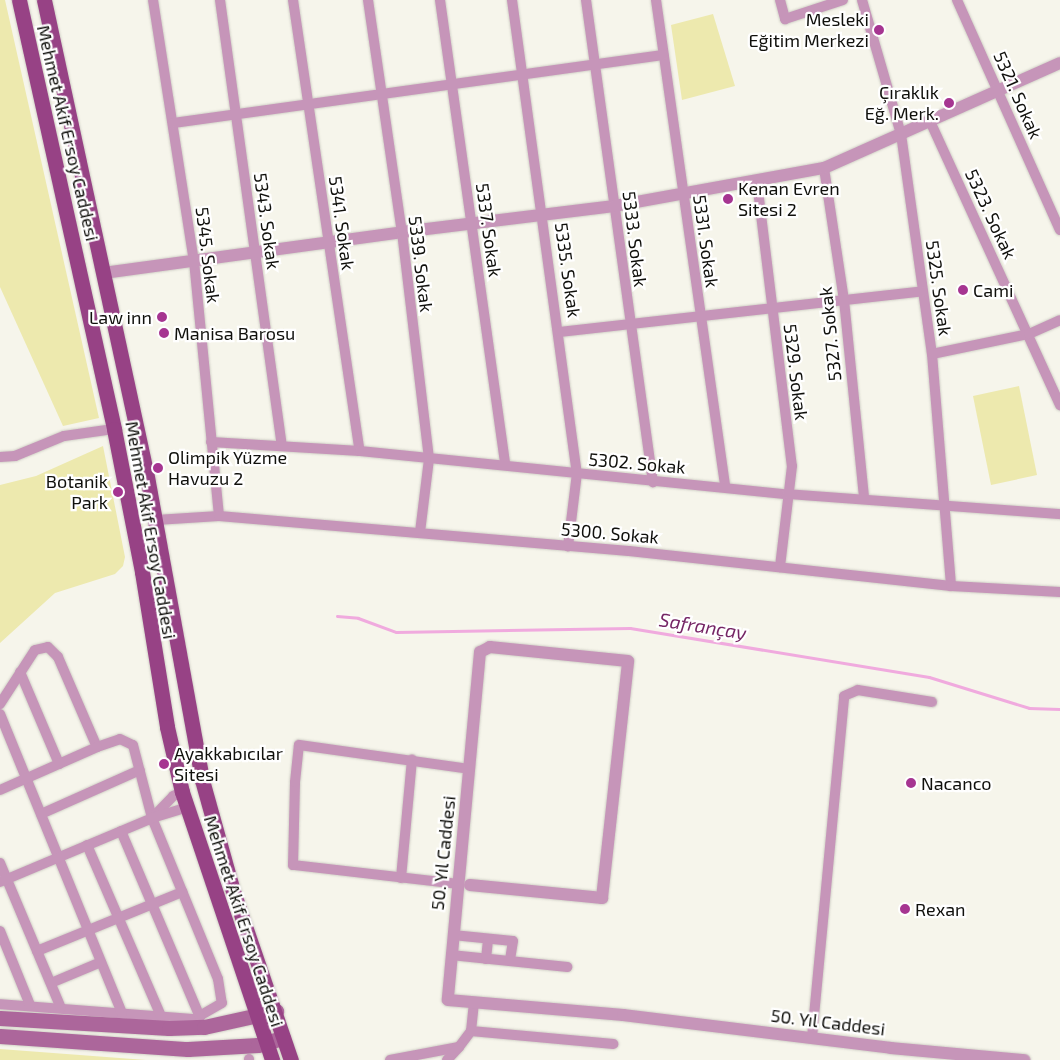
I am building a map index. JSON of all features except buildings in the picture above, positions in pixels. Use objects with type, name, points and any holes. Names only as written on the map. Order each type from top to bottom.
[{"type":"main road","name":"Mehmet Akif Ersoy Caddesi","points":[[19,0],[114,430],[142,572],[167,727],[182,792],[272,1060]]},
{"type":"main road","name":"Mehmet Akif Ersoy Caddesi","points":[[44,0],[156,520],[189,724],[202,780],[233,891],[276,1011],[291,1060]]},
{"type":"main road","points":[[0,1018],[169,1028],[204,1027],[276,1011]]},
{"type":"main road","points":[[0,1036],[188,1049],[266,1044],[283,1038]]},
{"type":"street","name":"5345. Sokak","points":[[153,0],[194,261],[219,516]]},
{"type":"street","name":"5343. Sokak","points":[[220,0],[282,446]]},
{"type":"street","name":"5341. Sokak","points":[[294,0],[328,244],[360,451]]},
{"type":"street","name":"5339. Sokak","points":[[368,0],[402,232],[429,459],[420,532]]},
{"type":"street","name":"5337. Sokak","points":[[440,0],[505,464]]},
{"type":"street","name":"5335. Sokak","points":[[512,0],[544,214],[577,473],[568,546]]},
{"type":"street","name":"5333. Sokak","points":[[586,0],[653,482]]},
{"type":"street","name":"5331. Sokak","points":[[656,0],[725,486]]},
{"type":"street","points":[[780,0],[784,19],[843,0]]},
{"type":"street","name":"5325. Sokak","points":[[862,0],[901,134],[932,354],[950,586]]},
{"type":"street","name":"5321. Sokak","points":[[957,0],[999,89],[1060,230]]},
{"type":"street","points":[[173,123],[235,116],[663,55]]},
{"type":"street","points":[[104,274],[328,244],[402,232],[614,206],[757,182],[824,168],[901,134],[929,119],[1060,63]]},
{"type":"street","name":"5323. Sokak","points":[[929,119],[1060,405]]},
{"type":"street","name":"5327. Sokak","points":[[824,168],[844,300],[864,497]]},
{"type":"street","name":"5329. Sokak","points":[[757,182],[771,309],[792,466],[787,494],[780,567]]},
{"type":"street","points":[[560,332],[700,314],[771,309],[923,291]]},
{"type":"street","points":[[932,354],[1029,334],[1060,320]]},
{"type":"street","points":[[0,457],[15,456],[64,436],[114,430]]},
{"type":"street","name":"5302. Sokak","points":[[211,442],[360,451],[429,459],[505,464],[653,482],[725,486],[787,494],[864,497],[1060,514]]},
{"type":"street","name":"5300. Sokak","points":[[156,520],[219,516],[420,532],[780,567],[950,586],[1060,592]]},
{"type":"street","points":[[0,704],[20,672],[39,647],[53,651],[97,747]]},
{"type":"street","name":"50. Yıl Caddesi","points":[[464,885],[602,898],[628,661],[490,647],[480,652],[469,769],[464,885],[453,935],[448,1000],[623,1015],[812,1037],[890,1054],[1024,1060]]},
{"type":"street","points":[[20,672],[60,764]]},
{"type":"street","points":[[812,1037],[844,696],[858,690],[932,702]]},
{"type":"street","points":[[0,714],[5,739],[27,779],[122,1013]]},
{"type":"street","points":[[0,790],[97,747],[120,739],[127,740],[133,745],[152,818],[218,979],[222,1003],[200,1017],[161,1016],[0,1004]]},
{"type":"street","points":[[464,885],[293,864],[294,782],[299,745],[469,769]]},
{"type":"street","points":[[401,878],[412,760]]},
{"type":"street","points":[[41,814],[140,770]]},
{"type":"street","points":[[152,818],[174,796],[182,792]]},
{"type":"street","points":[[4,880],[152,818],[187,807]]},
{"type":"street","points":[[121,831],[200,1017]]},
{"type":"street","points":[[86,845],[161,1016]]},
{"type":"street","points":[[0,863],[4,880],[38,952],[61,1008]]},
{"type":"street","points":[[38,952],[182,892]]},
{"type":"street","points":[[0,931],[30,1005]]},
{"type":"street","points":[[453,935],[512,941],[510,961]]},
{"type":"street","points":[[486,959],[488,939]]},
{"type":"street","points":[[451,955],[567,967]]},
{"type":"street","points":[[51,983],[101,962]]},
{"type":"street","points":[[447,1060],[471,1031],[474,1002]]},
{"type":"street","points":[[471,1031],[613,1044]]},
{"type":"street","points":[[390,1060],[459,1046]]},
{"type":"shaded area","points":[[0,0],[5,0],[99,418],[63,426],[0,287]]},
{"type":"shaded area","points":[[713,14],[735,86],[682,100],[671,25]]},
{"type":"shaded area","points":[[1019,386],[1037,475],[991,485],[973,396]]},
{"type":"shaded area","points":[[103,446],[125,557],[123,566],[115,574],[55,593],[0,643],[0,485],[36,476]]},
{"type":"shaded area","points":[[0,1049],[146,1060],[0,1060]]},
{"type":"waterway","name":"Safrançay","points":[[337,616],[358,618],[396,632],[630,628],[929,677],[1029,708],[1060,709]]},
{"type":"place","name":"Mesleki Eğitim Merkezi","points":[[879,30]]},
{"type":"place","name":"Çıraklık Eğ. Merk.","points":[[949,103]]},
{"type":"place","name":"Kenan Evren Sitesi 2","points":[[728,199]]},
{"type":"place","name":"Cami","points":[[963,290]]},
{"type":"place","name":"Law inn","points":[[162,317]]},
{"type":"place","name":"Manisa Barosu","points":[[164,333]]},
{"type":"place","name":"Olimpik Yüzme Havuzu 2","points":[[158,468]]},
{"type":"place","name":"Botanik Park","points":[[118,492]]},
{"type":"place","name":"Ayakkabıcılar Sitesi","points":[[164,764]]},
{"type":"place","name":"Nacanco","points":[[911,783]]},
{"type":"place","name":"Rexan","points":[[905,909]]}]
